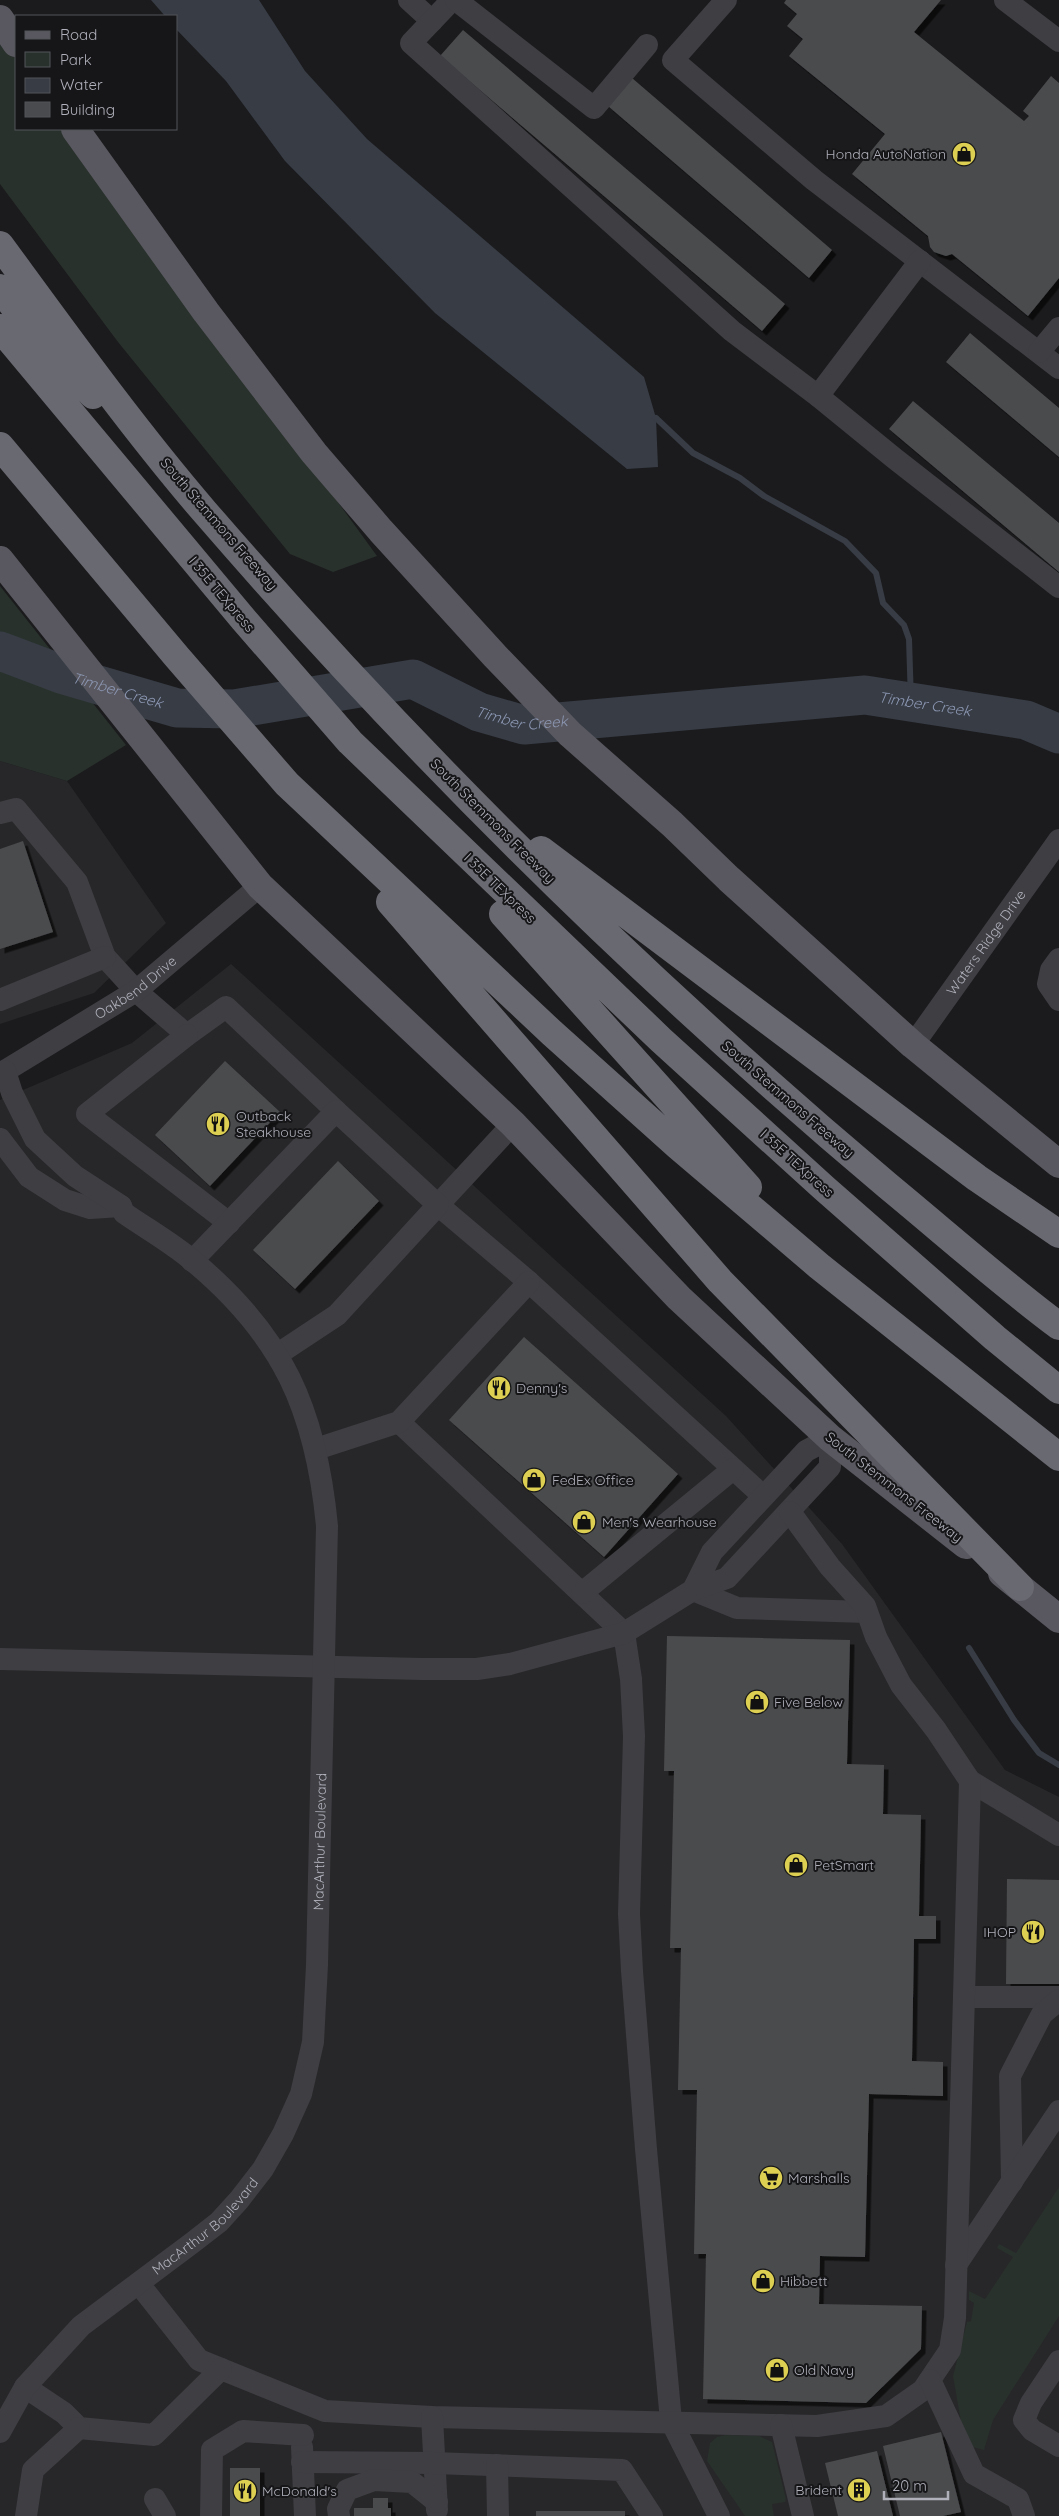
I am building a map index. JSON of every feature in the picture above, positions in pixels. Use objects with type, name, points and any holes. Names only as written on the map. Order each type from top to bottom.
[{"type":"highway","name":"South Stemmons Freeway","points":[[0,245],[91,369],[203,510],[454,784],[628,956],[721,1040],[828,1136],[1059,1328]]},
{"type":"highway","points":[[0,288],[36,336],[203,510]]},
{"type":"highway","name":"I 35E TEXpress","points":[[0,328],[122,476],[350,742],[661,1040],[824,1188],[995,1338],[1059,1390]]},
{"type":"highway","points":[[0,446],[71,533],[287,784],[720,1281],[1020,1587]]},
{"type":"highway","points":[[350,742],[819,1266]]},
{"type":"highway","points":[[287,784],[552,1033],[678,1146],[819,1266],[1059,1457]]},
{"type":"highway","points":[[454,784],[977,1178],[1059,1234]]},
{"type":"main road","points":[[0,19],[15,42]]},
{"type":"main road","points":[[76,130],[206,312],[314,453],[381,531],[494,656],[570,734],[672,824],[729,879],[913,1045],[1057,1157]]},
{"type":"main road","name":"South Stemmons Freeway","points":[[0,560],[260,886],[512,1124],[678,1298],[830,1438],[1059,1619]]},
{"type":"street","points":[[409,0],[432,22]]},
{"type":"street","points":[[452,0],[411,43],[732,331],[818,396],[1059,587]]},
{"type":"street","points":[[456,0],[594,108],[647,45]]},
{"type":"street","points":[[726,0],[673,60],[814,180],[1059,368]]},
{"type":"street","points":[[1005,0],[1059,41]]},
{"type":"street","points":[[818,396],[920,261]]},
{"type":"street","points":[[1039,352],[1059,328]]},
{"type":"street","points":[[0,813],[16,809],[77,882],[105,956],[136,991],[187,1035]]},
{"type":"street","name":"Waters Ridge Drive","points":[[913,1045],[1059,840]]},
{"type":"street","name":"Oakbend Drive","points":[[3,1073],[136,991],[260,886]]},
{"type":"street","points":[[0,1000],[105,956]]},
{"type":"street","points":[[1059,959],[1051,970],[1048,984],[1059,1000]]},
{"type":"street","points":[[229,1222],[87,1114],[187,1035],[226,1007],[438,1205],[529,1282],[763,1496]]},
{"type":"street","name":"MacArthur Boulevard","points":[[0,2432],[25,2387],[81,2326],[139,2284],[218,2222],[239,2200],[263,2169],[283,2134],[301,2094],[314,2034],[325,1667],[327,1526],[323,1484],[316,1449],[296,1390],[278,1354],[235,1300],[192,1261],[124,1213],[122,1206],[75,1176],[35,1139],[3,1073]]},
{"type":"street","points":[[192,1261],[336,1111]]},
{"type":"street","points":[[278,1354],[337,1315],[512,1124]]},
{"type":"street","points":[[0,1139],[29,1177],[65,1200],[90,1208],[122,1206]]},
{"type":"street","points":[[316,1449],[399,1422],[529,1282]]},
{"type":"street","points":[[399,1422],[624,1633],[631,1679],[634,1736],[629,1914],[632,1971],[671,2421],[719,2516]]},
{"type":"street","points":[[0,1659],[478,1669],[510,1664],[624,1633],[693,1590],[727,1578],[830,1467],[830,1438],[806,1451],[712,1552],[693,1590]]},
{"type":"street","points":[[582,1593],[733,1469]]},
{"type":"street","points":[[790,1512],[830,1567],[865,1606],[866,1612],[901,1685],[936,1730],[970,1781],[1059,1835]]},
{"type":"street","points":[[693,1590],[737,1608],[866,1612]]},
{"type":"street","points":[[139,2284],[199,2360],[325,2411],[432,2416],[817,2426],[886,2416],[923,2390],[950,2350],[954,2318],[956,2265],[970,1781]]},
{"type":"street","points":[[964,1997],[1059,1998]]},
{"type":"street","points":[[1012,2182],[1010,2076],[1042,2014],[1059,1998]]},
{"type":"street","points":[[956,2265],[1059,2112]]},
{"type":"street","points":[[1059,2361],[1031,2403],[1024,2420],[1032,2430],[1059,2446]]},
{"type":"street","points":[[25,2387],[64,2413],[79,2428],[154,2435],[221,2369]]},
{"type":"street","points":[[930,2380],[974,2474],[1018,2499],[1024,2516]]},
{"type":"street","points":[[303,2402],[302,2462],[305,2516]]},
{"type":"street","points":[[432,2416],[437,2509]]},
{"type":"street","points":[[781,2425],[803,2516]]},
{"type":"street","points":[[26,2516],[33,2470],[79,2428]]},
{"type":"street","points":[[211,2516],[212,2450],[243,2431],[303,2435]]},
{"type":"street","points":[[302,2462],[434,2463],[622,2470],[652,2516]]},
{"type":"street","points":[[497,2465],[498,2516]]},
{"type":"street","points":[[339,2516],[338,2509],[347,2490],[374,2480],[412,2482],[437,2509]]},
{"type":"shaded area","points":[[0,761],[67,781],[166,923],[94,993],[0,1024]]},
{"type":"shaded area","points":[[231,964],[726,1416],[842,1544],[1005,1770],[1059,1797],[1059,2516],[0,2516],[0,1100],[132,1043]]},
{"type":"green space","points":[[0,37],[15,58],[15,130],[68,130],[377,556],[333,572],[290,554],[118,342],[0,184]]},
{"type":"green space","points":[[0,586],[126,745],[67,781],[0,761]]},
{"type":"green space","points":[[1059,2187],[1059,2316],[993,2420],[984,2450],[965,2445],[953,2376],[967,2322],[971,2321],[974,2303],[969,2300],[969,2291],[985,2299],[1013,2257],[997,2248],[999,2244],[1016,2253]]},
{"type":"green space","points":[[725,2435],[759,2436],[772,2442],[786,2499],[785,2502],[772,2504],[774,2516],[745,2516],[707,2461],[710,2443],[717,2437]]},
{"type":"water","points":[[151,0],[259,0],[305,71],[367,139],[644,377],[656,418],[658,467],[627,469],[435,313],[285,161],[226,81],[178,31],[178,15],[164,15]]},
{"type":"building","name":"Honda AutoNation","points":[[786,0],[941,0],[914,32],[1024,121],[1029,116],[1023,111],[1051,76],[1059,83],[1059,278],[1028,316],[952,254],[946,256],[934,252],[930,247],[928,236],[852,174],[885,134],[789,56],[803,39],[787,26],[797,14],[784,3]]},
{"type":"building","points":[[463,30],[785,304],[762,331],[440,56]]},
{"type":"building","points":[[632,78],[832,250],[809,278],[608,106]]},
{"type":"building","points":[[970,333],[1059,408],[1059,457],[946,362]]},
{"type":"building","points":[[913,401],[1059,523],[1059,572],[889,429]]},
{"type":"building","points":[[23,841],[53,932],[0,949],[0,849]]},
{"type":"building","name":"Outback Steakhouse","points":[[225,1061],[280,1112],[210,1186],[155,1135]]},
{"type":"building","points":[[338,1161],[379,1201],[295,1289],[253,1250]]},
{"type":"building","points":[[524,1337],[678,1474],[604,1557],[449,1420]]},
{"type":"building","points":[[667,1636],[850,1640],[847,1764],[884,1765],[883,1814],[921,1815],[919,1916],[936,1916],[936,1939],[914,1939],[912,2061],[943,2062],[943,2096],[869,2094],[865,2257],[820,2256],[819,2304],[922,2306],[921,2349],[866,2403],[703,2399],[706,2254],[694,2254],[697,2090],[678,2090],[681,1948],[670,1948],[674,1771],[664,1771]]},
{"type":"building","name":"IHOP","points":[[1007,1879],[1059,1880],[1059,1984],[1006,1984]]},
{"type":"building","points":[[941,2432],[961,2512],[943,2516],[900,2516],[883,2446]]},
{"type":"building","name":"Brident","points":[[877,2451],[893,2516],[838,2516],[825,2463]]},
{"type":"building","name":"McDonald's","points":[[230,2468],[260,2468],[260,2516],[230,2516]]},
{"type":"building","points":[[373,2498],[388,2498],[388,2508],[391,2508],[391,2516],[354,2516],[354,2508],[373,2508]]},
{"type":"building","points":[[536,2511],[625,2511],[625,2516],[536,2516]]},
{"type":"waterway","points":[[656,418],[693,453],[740,478],[764,496],[845,541],[876,573],[883,603],[904,625],[909,639],[911,702]]},
{"type":"waterway","name":"Timber Creek","points":[[0,651],[61,674],[177,708],[234,709],[413,679],[479,712],[524,725],[865,695],[1026,720],[1059,734]]},
{"type":"waterway","points":[[969,1648],[1014,1720],[1039,1753],[1059,1765]]},
{"type":"place","name":"Honda AutoNation","points":[[964,154]]},
{"type":"place","name":"Outback Steakhouse","points":[[218,1124]]},
{"type":"place","name":"Denny's","points":[[499,1388]]},
{"type":"place","name":"FedEx Office","points":[[534,1480]]},
{"type":"place","name":"Men's Wearhouse","points":[[584,1522]]},
{"type":"place","name":"Five Below","points":[[757,1702]]},
{"type":"place","name":"PetSmart","points":[[796,1865]]},
{"type":"place","name":"IHOP","points":[[1033,1932]]},
{"type":"place","name":"Marshalls","points":[[771,2178]]},
{"type":"place","name":"Hibbett","points":[[763,2281]]},
{"type":"place","name":"Old Navy","points":[[777,2370]]},
{"type":"place","name":"Brident","points":[[859,2490]]},
{"type":"place","name":"McDonald's","points":[[245,2491]]}]
